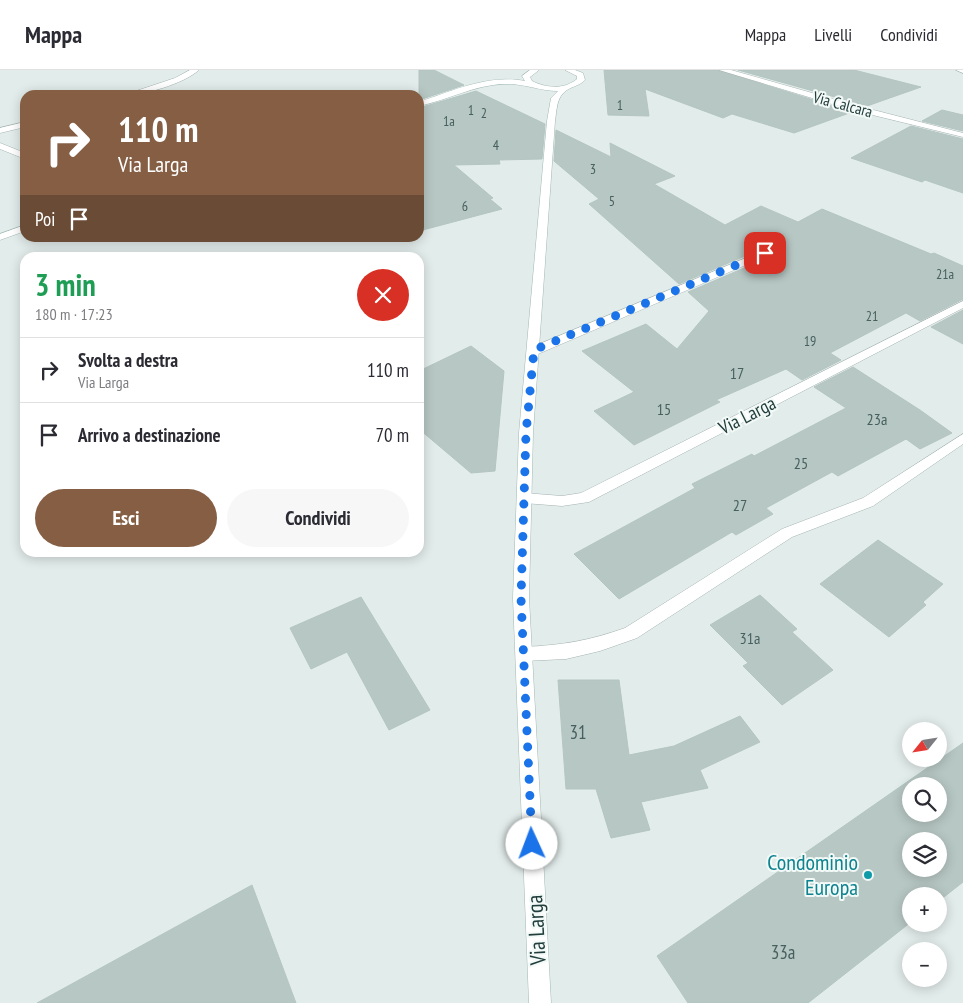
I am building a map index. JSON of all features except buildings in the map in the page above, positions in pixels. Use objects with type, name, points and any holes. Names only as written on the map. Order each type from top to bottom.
[{"type":"street","points":[[145,90],[178,80],[195,70]]},
{"type":"street","points":[[532,84],[527,80],[526,76],[534,70]]},
{"type":"street","points":[[424,102],[494,80],[534,70]]},
{"type":"street","points":[[568,70],[579,73]]},
{"type":"street","name":"Via Calcara","points":[[724,70],[856,108],[963,135]]},
{"type":"street","name":"Via Larga","points":[[540,1003],[521,598],[526,433],[551,121],[557,95],[566,87],[579,82],[581,78],[579,73]]},
{"type":"street","points":[[474,87],[507,82],[532,84],[540,87],[566,87]]},
{"type":"street","points":[[540,87],[549,95],[554,106]]},
{"type":"street","points":[[0,131],[20,125]]},
{"type":"street","points":[[0,146],[20,154]]},
{"type":"street","points":[[0,237],[20,230]]},
{"type":"street","points":[[534,350],[765,253]]},
{"type":"street","name":"Via Larga","points":[[524,498],[562,501],[584,498],[963,304]]},
{"type":"street","points":[[524,654],[566,652],[600,644],[631,633],[787,532],[868,502],[963,438]]},
{"type":"place","name":"Condominio Europa","points":[[868,875]]},
{"type":"route","points":[[532,844],[521,598],[526,433],[534,350],[765,253]]}]
